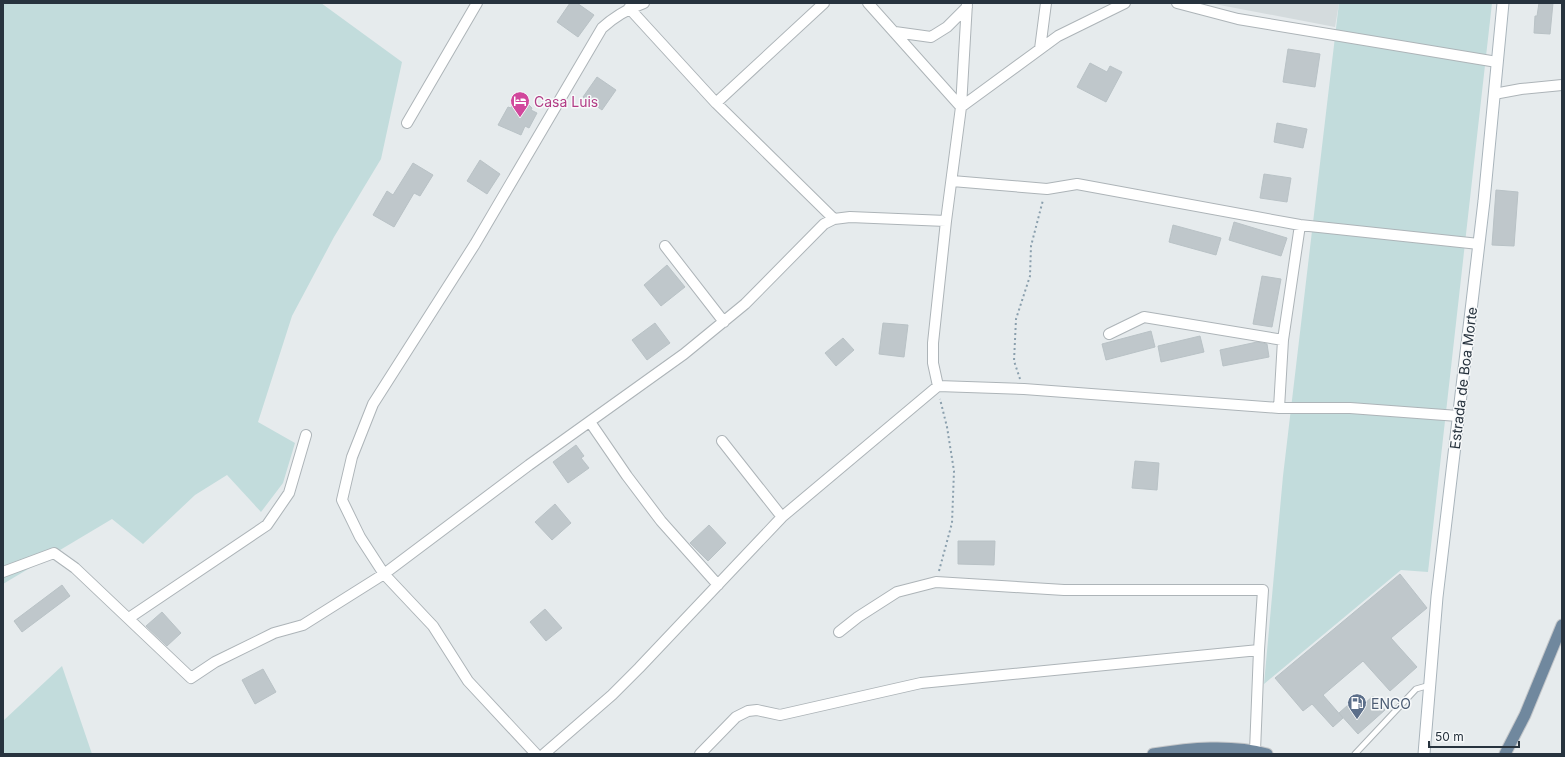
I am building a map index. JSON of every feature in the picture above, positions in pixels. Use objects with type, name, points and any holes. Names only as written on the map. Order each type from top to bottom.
[{"type":"main road","name":"Estrada de Boa Morte","points":[[1424,754],[1431,685],[1437,597],[1479,244],[1503,3]]},
{"type":"main road","points":[[1505,754],[1525,715],[1562,625]]},
{"type":"main road","points":[[1153,754],[1180,750],[1255,751],[1267,754]]},
{"type":"street","points":[[407,123],[477,3]]},
{"type":"street","points":[[536,754],[468,681],[433,626],[384,574],[360,537],[342,500],[352,457],[373,404],[475,244],[602,28],[613,17],[629,8],[644,3]]},
{"type":"street","points":[[716,102],[824,3]]},
{"type":"street","points":[[868,3],[961,107]]},
{"type":"street","points":[[1040,49],[1046,3]]},
{"type":"street","points":[[961,107],[1058,36],[1125,3]]},
{"type":"street","points":[[1177,3],[1238,19],[1497,62]]},
{"type":"street","points":[[895,32],[931,37],[947,28],[967,5]]},
{"type":"street","points":[[938,386],[933,363],[933,343],[946,221],[961,107],[967,5]]},
{"type":"street","points":[[629,8],[716,102],[834,219]]},
{"type":"street","points":[[1494,94],[1521,89],[1562,85]]},
{"type":"street","points":[[952,181],[1047,189],[1077,184],[1300,225],[1479,244]]},
{"type":"street","points":[[3,572],[54,553],[75,568],[191,678],[215,662],[274,633],[303,625],[384,574],[529,465],[684,354],[745,304],[824,224],[834,219],[850,217],[946,221]]},
{"type":"street","points":[[1278,408],[1283,340],[1300,225]]},
{"type":"street","points":[[665,246],[724,322]]},
{"type":"street","points":[[1109,334],[1144,317],[1283,340]]},
{"type":"street","points":[[544,754],[612,695],[782,517],[938,386],[1024,389],[1278,408],[1350,408],[1458,416]]},
{"type":"street","points":[[590,422],[627,476],[661,521],[718,584]]},
{"type":"street","points":[[129,618],[267,525],[289,493],[306,435]]},
{"type":"street","points":[[722,441],[782,517]]},
{"type":"street","points":[[839,632],[858,617],[897,592],[936,582],[1064,590],[1264,590],[1259,650],[1255,751]]},
{"type":"street","points":[[700,754],[736,717],[748,711],[757,710],[780,715],[921,683],[1259,650]]},
{"type":"lane","points":[[1355,754],[1416,689],[1431,685]]},
{"type":"path","points":[[1024,389],[1014,361],[1016,319],[1030,276],[1030,246],[1047,189]]},
{"type":"path","points":[[936,582],[952,523],[954,471],[947,427],[940,401],[938,386]]},
{"type":"shaded area","points":[[3,3],[321,3],[402,62],[381,159],[334,237],[292,316],[258,422],[295,443],[283,483],[261,512],[227,475],[195,495],[143,544],[112,519],[3,584]]},
{"type":"shaded area","points":[[1209,3],[1339,3],[1335,27]]},
{"type":"shaded area","points":[[1339,3],[1492,3],[1428,572],[1401,570],[1264,684],[1283,476]]},
{"type":"shaded area","points":[[62,666],[92,754],[3,754],[3,721]]},
{"type":"building","points":[[570,3],[577,3],[594,15],[578,37],[557,22]]},
{"type":"building","points":[[1539,3],[1553,3],[1550,34],[1534,33],[1535,16],[1537,16]]},
{"type":"building","points":[[1288,49],[1320,54],[1315,87],[1283,82]]},
{"type":"building","points":[[1090,63],[1107,72],[1110,66],[1122,72],[1106,102],[1077,87]]},
{"type":"building","points":[[597,77],[616,90],[602,110],[583,97]]},
{"type":"building","points":[[516,98],[529,105],[532,108],[531,110],[537,113],[529,128],[525,126],[521,135],[498,125],[508,107],[511,108]]},
{"type":"building","points":[[1277,123],[1307,129],[1303,148],[1274,142]]},
{"type":"building","points":[[480,160],[500,174],[487,194],[467,181]]},
{"type":"building","points":[[413,163],[433,175],[420,196],[414,193],[394,227],[373,215],[387,191],[393,195]]},
{"type":"building","points":[[1264,174],[1291,178],[1287,202],[1260,198]]},
{"type":"building","points":[[1496,190],[1518,192],[1514,246],[1492,245]]},
{"type":"building","points":[[1234,222],[1287,238],[1281,256],[1229,240]]},
{"type":"building","points":[[1173,225],[1221,238],[1216,255],[1169,242]]},
{"type":"building","points":[[667,265],[685,287],[661,306],[644,285]]},
{"type":"building","points":[[1262,276],[1281,279],[1272,327],[1253,324]]},
{"type":"building","points":[[655,323],[670,343],[647,360],[632,340]]},
{"type":"building","points":[[883,323],[908,325],[904,357],[879,354]]},
{"type":"building","points":[[1151,331],[1155,347],[1106,360],[1102,344]]},
{"type":"building","points":[[1200,336],[1204,352],[1161,362],[1158,346]]},
{"type":"building","points":[[843,338],[854,350],[836,366],[825,353]]},
{"type":"building","points":[[1257,342],[1267,344],[1269,357],[1223,366],[1220,350]]},
{"type":"building","points":[[576,445],[584,456],[581,458],[589,468],[568,483],[553,462]]},
{"type":"building","points":[[1135,461],[1159,463],[1157,490],[1132,488]]},
{"type":"building","points":[[555,504],[571,523],[552,540],[535,522]]},
{"type":"building","points":[[709,525],[726,543],[708,561],[690,543]]},
{"type":"building","points":[[958,541],[995,541],[994,565],[958,564]]},
{"type":"building","points":[[1400,574],[1427,608],[1391,638],[1417,667],[1390,691],[1363,661],[1323,695],[1343,718],[1333,727],[1312,704],[1303,711],[1275,678]]},
{"type":"building","points":[[62,585],[70,596],[22,632],[14,621]]},
{"type":"building","points":[[545,609],[562,628],[546,641],[530,622]]},
{"type":"building","points":[[162,612],[181,633],[167,646],[146,626]]},
{"type":"building","points":[[263,669],[276,692],[255,704],[242,680]]},
{"type":"building","points":[[1373,696],[1385,710],[1358,734],[1339,713],[1348,705],[1354,713]]},
{"type":"place","name":"Casa Luis","points":[[520,118]]},
{"type":"place","name":"ENCO","points":[[1357,720]]}]
